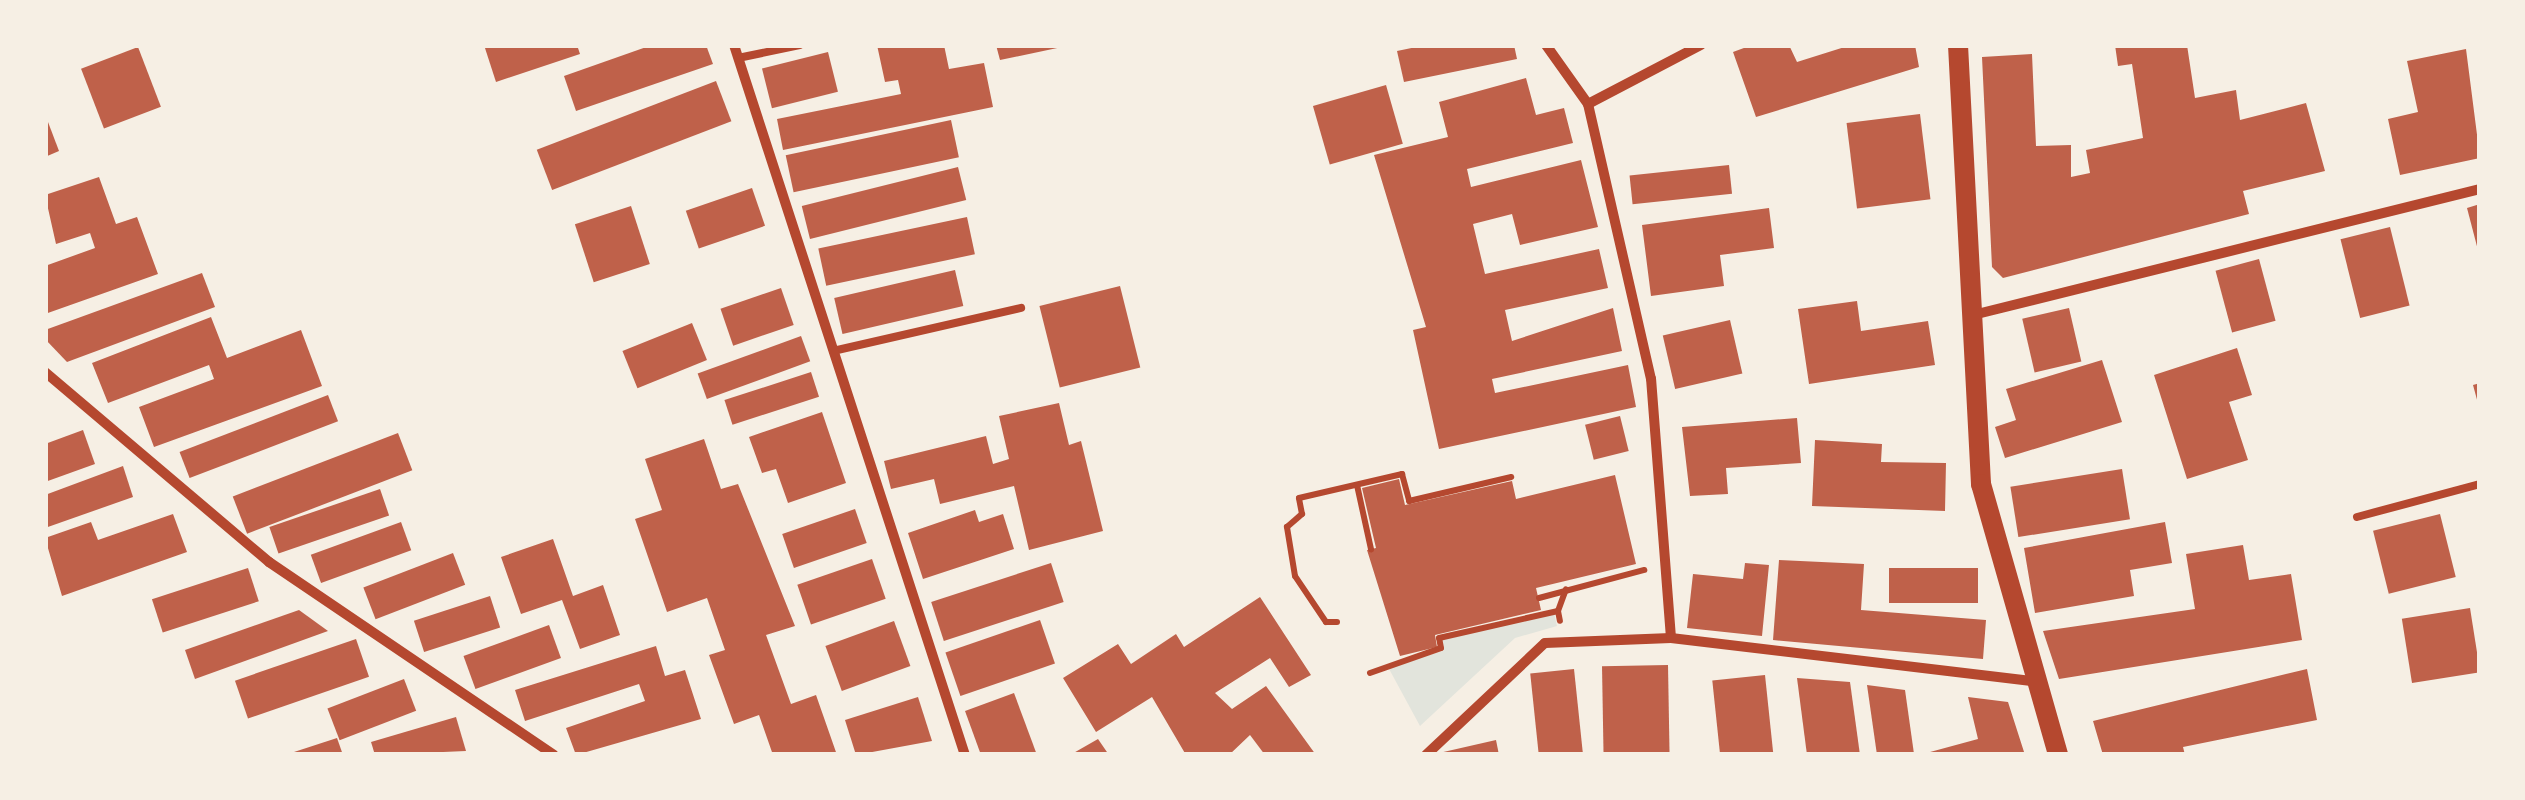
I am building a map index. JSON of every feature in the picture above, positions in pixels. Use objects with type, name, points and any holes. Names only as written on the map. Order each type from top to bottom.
[{"type":"main road","points":[[1958,45],[1967,316],[1980,484],[2031,681],[2058,755]]},
{"type":"street","points":[[734,45],[966,755]]},
{"type":"street","points":[[1546,45],[1588,104],[1651,378],[1672,638]]},
{"type":"street","points":[[1588,104],[1701,45]]},
{"type":"street","points":[[1967,316],[2480,189]]},
{"type":"street","points":[[45,372],[269,562],[554,755]]},
{"type":"street","points":[[1426,755],[1545,642],[1672,638],[2031,681]]},
{"type":"lane","points":[[738,58],[800,45]]},
{"type":"lane","points":[[834,351],[1021,308]]},
{"type":"lane","points":[[2357,517],[2480,484]]},
{"type":"path","points":[[1338,622],[1326,622],[1296,576],[1287,527],[1302,514],[1299,498],[1402,474],[1409,500],[1512,477]]},
{"type":"path","points":[[1357,485],[1372,549]]},
{"type":"path","points":[[1538,598],[1666,565]]},
{"type":"path","points":[[1565,642],[1558,611],[1566,589]]},
{"type":"path","points":[[1370,673],[1441,648],[1439,638],[1558,611]]},
{"type":"shaded area","points":[[1554,613],[1557,626],[1515,638],[1420,726],[1388,667],[1443,651],[1441,639]]},
{"type":"building","points":[[484,45],[577,45],[580,54],[496,82]]},
{"type":"building","points":[[652,45],[706,45],[713,64],[576,111],[564,76]]},
{"type":"building","points":[[877,45],[944,45],[949,69],[984,63],[993,107],[783,150],[777,119],[901,94],[898,80],[885,82]]},
{"type":"building","points":[[996,45],[1062,45],[1062,47],[1000,60]]},
{"type":"building","points":[[1426,45],[1514,45],[1517,59],[1404,82],[1397,51]]},
{"type":"building","points":[[1752,45],[1789,45],[1797,62],[1851,45],[1915,45],[1919,67],[1756,117],[1733,52]]},
{"type":"building","points":[[2115,45],[2187,45],[2195,98],[2236,90],[2240,120],[2306,103],[2325,171],[2243,191],[2249,214],[2003,278],[1992,267],[1982,57],[2032,54],[2036,146],[2071,145],[2071,177],[2090,173],[2086,150],[2143,138],[2132,64],[2118,66]]},
{"type":"building","points":[[138,47],[161,107],[104,129],[81,69]]},
{"type":"building","points":[[2466,49],[2480,158],[2400,175],[2388,119],[2418,112],[2407,61]]},
{"type":"building","points":[[828,52],[838,92],[772,108],[762,68]]},
{"type":"building","points":[[1526,78],[1536,115],[1564,108],[1573,143],[1467,169],[1471,187],[1581,160],[1598,227],[1520,245],[1512,214],[1473,224],[1485,274],[1599,249],[1608,288],[1505,310],[1512,341],[1613,308],[1622,351],[1492,379],[1495,393],[1628,365],[1636,407],[1439,449],[1413,330],[1426,327],[1374,155],[1448,137],[1439,102]]},
{"type":"building","points":[[716,81],[731,121],[552,190],[537,150]]},
{"type":"building","points":[[1386,85],[1403,144],[1330,165],[1313,106]]},
{"type":"building","points":[[1920,114],[1930,199],[1857,208],[1847,123]]},
{"type":"building","points":[[951,120],[959,157],[794,192],[786,155]]},
{"type":"building","points":[[48,122],[59,151],[45,157],[45,124]]},
{"type":"building","points":[[1729,165],[1732,194],[1633,204],[1630,175]]},
{"type":"building","points":[[958,167],[966,200],[810,239],[802,206]]},
{"type":"building","points":[[99,177],[116,224],[137,217],[158,274],[45,314],[45,266],[95,248],[90,233],[56,244],[45,195]]},
{"type":"building","points":[[752,188],[765,226],[699,249],[686,211]]},
{"type":"building","points":[[2480,204],[2480,253],[2479,254],[2467,208]]},
{"type":"building","points":[[631,206],[650,264],[594,282],[575,224]]},
{"type":"building","points":[[1769,208],[1774,248],[1720,255],[1724,286],[1651,296],[1642,225]]},
{"type":"building","points":[[967,217],[975,254],[826,286],[818,249]]},
{"type":"building","points":[[2390,227],[2410,306],[2360,318],[2341,239]]},
{"type":"building","points":[[2259,259],[2276,321],[2232,332],[2216,271]]},
{"type":"building","points":[[955,270],[963,306],[843,334],[834,298]]},
{"type":"building","points":[[202,273],[215,307],[67,362],[45,339],[45,330]]},
{"type":"building","points":[[1120,286],[1140,368],[1060,388],[1039,306]]},
{"type":"building","points":[[781,288],[794,325],[733,346],[720,309]]},
{"type":"building","points":[[1857,301],[1861,331],[1928,321],[1935,365],[1809,384],[1798,309]]},
{"type":"building","points":[[2069,308],[2081,362],[2035,372],[2022,319]]},
{"type":"building","points":[[211,317],[227,358],[301,330],[322,386],[154,447],[139,407],[214,379],[209,365],[108,403],[92,363]]},
{"type":"building","points":[[1730,320],[1742,374],[1675,389],[1663,336]]},
{"type":"building","points":[[692,323],[707,360],[637,388],[622,351]]},
{"type":"building","points":[[801,336],[810,361],[707,399],[698,374]]},
{"type":"building","points":[[2237,348],[2252,395],[2229,402],[2248,460],[2187,479],[2154,375]]},
{"type":"building","points":[[2102,360],[2122,422],[2005,458],[1995,427],[2016,420],[2006,389]]},
{"type":"building","points":[[811,372],[819,397],[732,425],[724,400]]},
{"type":"building","points":[[2480,383],[2480,407],[2479,407],[2473,385]]},
{"type":"building","points":[[328,395],[338,421],[190,478],[180,452]]},
{"type":"building","points":[[1059,403],[1069,445],[1081,441],[1103,531],[1029,550],[1014,486],[940,504],[934,479],[891,489],[884,461],[986,436],[993,464],[1009,459],[999,416]]},
{"type":"building","points":[[822,412],[846,483],[788,503],[776,469],[762,473],[749,437]]},
{"type":"building","points":[[1620,416],[1629,451],[1594,460],[1585,425]]},
{"type":"building","points":[[1797,418],[1801,463],[1726,468],[1728,494],[1690,496],[1682,427]]},
{"type":"building","points":[[83,430],[95,464],[45,482],[45,444]]},
{"type":"building","points":[[398,433],[412,470],[247,534],[233,496]]},
{"type":"building","points":[[704,439],[721,489],[738,484],[795,626],[766,635],[791,704],[816,695],[837,755],[773,755],[759,715],[734,724],[709,655],[725,650],[707,598],[667,612],[635,519],[662,510],[645,459]]},
{"type":"building","points":[[1815,440],[1882,444],[1881,462],[1946,463],[1945,511],[1812,506]]},
{"type":"building","points":[[123,466],[133,497],[45,528],[45,495]]},
{"type":"building","points":[[2122,469],[2130,519],[2018,537],[2010,487]]},
{"type":"building","points":[[1615,475],[1636,564],[1536,588],[1541,610],[1435,635],[1437,647],[1400,656],[1367,550],[1376,548],[1362,488],[1399,479],[1405,505],[1512,481],[1516,499]]},
{"type":"building","points":[[380,489],[389,515],[278,554],[269,527]]},
{"type":"building","points":[[855,509],[867,543],[794,568],[782,534]]},
{"type":"building","points":[[975,510],[979,522],[1003,514],[1014,549],[923,579],[908,533]]},
{"type":"building","points":[[173,514],[187,552],[62,596],[45,538],[91,522],[98,540]]},
{"type":"building","points":[[2440,514],[2456,577],[2389,594],[2373,531]]},
{"type":"building","points":[[401,522],[411,550],[321,583],[311,555]]},
{"type":"building","points":[[2165,522],[2172,563],[2130,570],[2134,596],[2035,613],[2024,548]]},
{"type":"building","points":[[553,539],[573,596],[603,585],[620,635],[580,649],[562,600],[521,614],[501,557]]},
{"type":"building","points":[[2243,545],[2249,580],[2291,574],[2302,640],[2059,679],[2043,631],[2195,609],[2186,554]]},
{"type":"building","points":[[453,553],[465,585],[376,619],[363,587]]},
{"type":"building","points":[[872,559],[886,599],[811,624],[797,585]]},
{"type":"building","points":[[1779,560],[1864,564],[1861,610],[1986,620],[1983,659],[1773,640]]},
{"type":"building","points":[[1051,563],[1064,602],[944,641],[931,602]]},
{"type":"building","points":[[1745,563],[1769,565],[1762,636],[1687,628],[1693,574],[1743,579]]},
{"type":"building","points":[[248,568],[259,601],[163,632],[152,599]]},
{"type":"building","points":[[1889,568],[1978,568],[1978,603],[1889,603]]},
{"type":"building","points":[[490,596],[500,627],[424,652],[414,621]]},
{"type":"building","points":[[1260,597],[1311,675],[1289,687],[1270,658],[1215,693],[1232,709],[1266,686],[1316,755],[1265,755],[1250,735],[1229,755],[1186,755],[1152,697],[1096,732],[1063,678],[1118,644],[1131,664],[1176,634],[1184,647]]},
{"type":"building","points":[[2470,608],[2480,672],[2412,683],[2402,619]]},
{"type":"building","points":[[299,610],[328,631],[195,679],[185,650]]},
{"type":"building","points":[[1040,620],[1055,663],[960,696],[945,653]]},
{"type":"building","points":[[894,621],[910,666],[842,691],[825,646]]},
{"type":"building","points":[[549,625],[561,658],[475,689],[463,656]]},
{"type":"building","points":[[356,639],[369,677],[248,718],[235,681]]},
{"type":"building","points":[[656,646],[665,676],[685,670],[701,719],[576,755],[566,728],[645,701],[639,684],[525,721],[515,690]]},
{"type":"building","points":[[1668,665],[1670,755],[1604,755],[1602,666]]},
{"type":"building","points":[[1574,669],[1583,755],[1539,755],[1530,674]]},
{"type":"building","points":[[2307,669],[2317,720],[2183,747],[2185,755],[2103,755],[2093,721]]},
{"type":"building","points":[[1765,675],[1773,755],[1720,755],[1712,681]]},
{"type":"building","points":[[1797,678],[1850,682],[1860,755],[1807,755]]},
{"type":"building","points":[[404,679],[416,711],[340,740],[327,708]]},
{"type":"building","points":[[1867,685],[1905,690],[1914,754],[1877,755]]},
{"type":"building","points":[[1014,693],[1037,755],[981,755],[965,711]]},
{"type":"building","points":[[918,697],[932,741],[856,755],[845,720]]},
{"type":"building","points":[[1968,697],[2008,702],[2025,755],[1919,755],[1978,739]]},
{"type":"building","points":[[456,717],[466,751],[375,755],[371,742]]},
{"type":"building","points":[[337,738],[343,755],[295,755],[294,752]]},
{"type":"building","points":[[1098,739],[1109,755],[1070,755]]},
{"type":"building","points":[[1496,740],[1499,755],[1439,755],[1439,753]]}]
